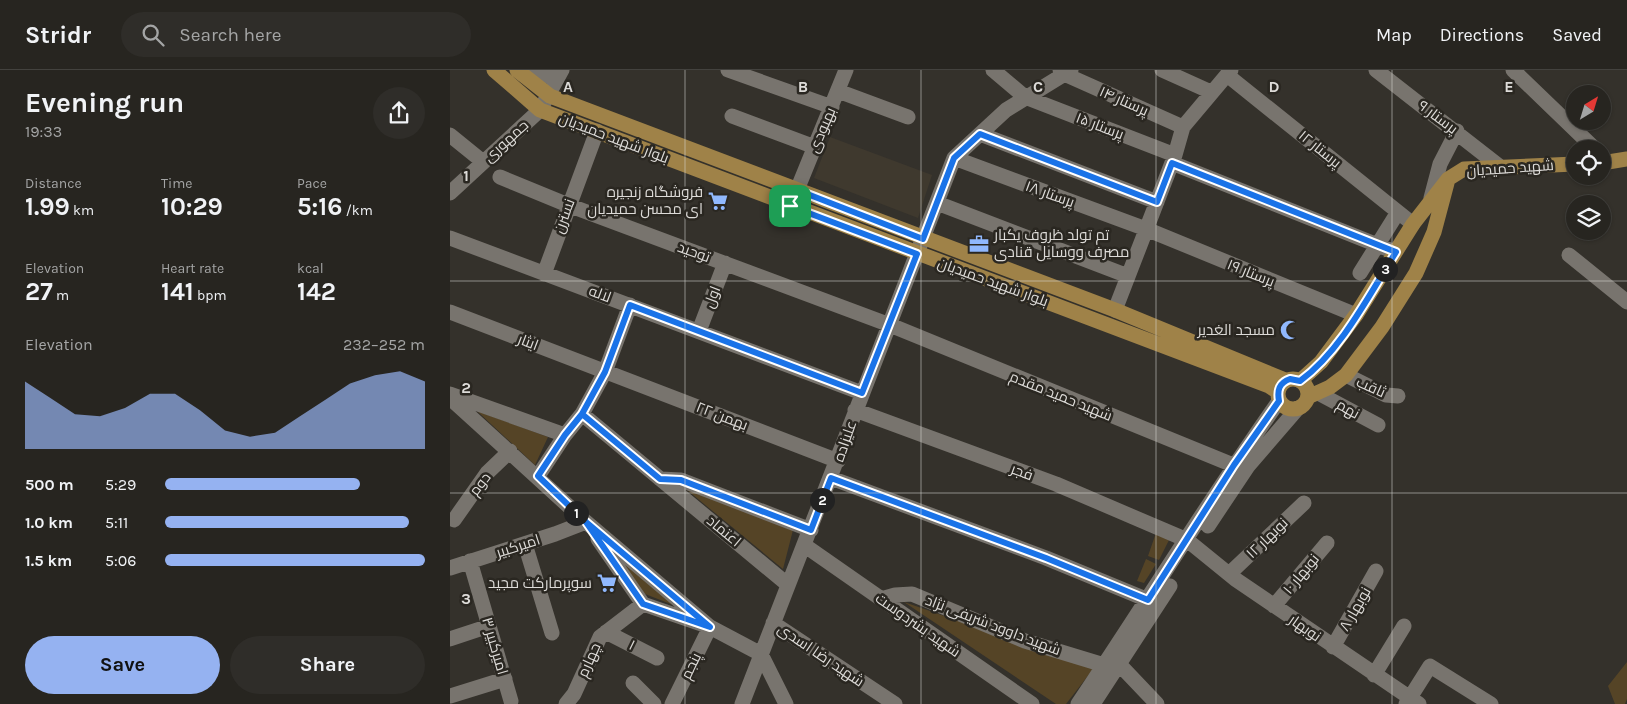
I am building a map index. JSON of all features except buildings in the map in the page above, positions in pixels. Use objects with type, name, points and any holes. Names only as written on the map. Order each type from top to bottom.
[{"type":"main road","name":"بلوار شهید حمیدیان","points":[[494,70],[540,110],[917,254],[1286,388]]},
{"type":"main road","name":"بلوار شهید حمیدیان","points":[[520,72],[550,96],[923,239],[1115,310],[1286,388]]},
{"type":"main road","points":[[665,157],[670,141]]},
{"type":"main road","points":[[1611,160],[1627,159]]},
{"type":"main road","name":"شهید حمیدیان","points":[[1448,179],[1464,169],[1566,164]]},
{"type":"main road","points":[[1286,388],[1321,362],[1356,315],[1431,198],[1448,179]]},
{"type":"main road","points":[[1286,388],[1286,407],[1308,399],[1346,375],[1382,327],[1416,273],[1434,232],[1448,179]]},
{"type":"main road","points":[[790,206],[797,190]]},
{"type":"main road","points":[[1051,303],[1056,288]]},
{"type":"main road","points":[[1286,388],[1306,387],[1308,399]]},
{"type":"street","points":[[520,72],[534,77],[548,76],[562,70]]},
{"type":"street","points":[[550,96],[562,70]]},
{"type":"street","points":[[728,70],[832,107]]},
{"type":"street","points":[[993,70],[1025,98]]},
{"type":"street","points":[[1162,70],[1211,92]]},
{"type":"street","name":"پرستار ۹","points":[[1376,70],[1499,166]]},
{"type":"street","points":[[1512,70],[1586,140]]},
{"type":"street","name":"بهبودی","points":[[797,190],[832,107],[844,71]]},
{"type":"street","points":[[954,158],[1006,110],[1065,71]]},
{"type":"street","name":"پرستار ۱۴","points":[[1065,71],[1183,127]]},
{"type":"street","points":[[1115,310],[1173,159],[1183,127],[1229,72]]},
{"type":"street","name":"پرستار ۱۲","points":[[1229,72],[1413,224]]},
{"type":"street","points":[[838,91],[908,116]]},
{"type":"street","name":"جمهوری","points":[[450,193],[482,161],[540,110],[550,96]]},
{"type":"street","name":"پرستار ۱۵","points":[[1025,98],[1173,159],[1377,247],[1396,252]]},
{"type":"street","points":[[732,116],[814,147]]},
{"type":"street","name":"نسترن","points":[[544,274],[597,131]]},
{"type":"street","points":[[1431,198],[1440,164],[1457,132]]},
{"type":"street","points":[[980,134],[1157,202]]},
{"type":"street","points":[[450,135],[482,161]]},
{"type":"street","name":"علیزاده","points":[[742,704],[787,584],[838,461],[855,410],[954,158]]},
{"type":"street","name":"پرستار ۱۸","points":[[954,158],[1146,229]]},
{"type":"street","name":"توحید","points":[[500,177],[568,205],[890,325]]},
{"type":"street","points":[[937,203],[1128,276]]},
{"type":"street","points":[[1360,274],[1398,212]]},
{"type":"street","name":"پرستار ۱۹","points":[[1146,229],[1356,315]]},
{"type":"street","name":"لاله","points":[[450,238],[862,393]]},
{"type":"street","points":[[1569,255],[1625,298]]},
{"type":"street","name":"اول","points":[[699,331],[725,263]]},
{"type":"street","points":[[538,476],[565,435],[582,414],[605,372],[630,305]]},
{"type":"street","name":"ایثار","points":[[450,312],[605,372]]},
{"type":"street","name":"شهید حمید مقدم","points":[[890,325],[1234,465]]},
{"type":"street","name":"۲۲ بهمن","points":[[605,372],[838,461]]},
{"type":"street","name":"ثاقب","points":[[1346,375],[1386,395],[1398,396]]},
{"type":"street","points":[[1093,704],[1191,543],[1234,465],[1286,388]]},
{"type":"street","points":[[450,394],[565,435]]},
{"type":"street","points":[[450,398],[538,476],[586,522],[710,627]]},
{"type":"street","points":[[1078,704],[1148,600],[1248,466],[1308,399]]},
{"type":"street","name":"نهم","points":[[1308,399],[1378,426]]},
{"type":"street","name":"فجر","points":[[855,410],[1056,484],[1191,543]]},
{"type":"street","name":"اعتماد","points":[[582,414],[787,584]]},
{"type":"street","name":"دوم","points":[[454,520],[487,473],[510,452]]},
{"type":"street","points":[[831,478],[1046,558],[1148,600]]},
{"type":"street","name":"اعتماد","points":[[660,479],[681,480],[811,530]]},
{"type":"street","name":"نوبهار ۱۲","points":[[1229,574],[1304,502]]},
{"type":"street","points":[[586,522],[643,604],[710,627],[761,654],[786,704]]},
{"type":"street","name":"امیرکبیر","points":[[450,568],[586,522]]},
{"type":"street","name":"نوبهار","points":[[1191,543],[1229,574],[1412,702]]},
{"type":"street","name":"نوبهار ۱۰","points":[[1274,606],[1328,543]]},
{"type":"street","points":[[525,544],[552,633]]},
{"type":"street","name":"شهید بشردوست","points":[[804,545],[1032,704]]},
{"type":"street","name":"امیرکبیر ۳","points":[[470,562],[512,701]]},
{"type":"street","name":"نوبهار ۸","points":[[1333,647],[1376,571]]},
{"type":"street","name":"شهید داوود شریفی نژاد","points":[[881,599],[895,595],[912,594],[1025,641],[1104,665]]},
{"type":"street","name":"چهارم","points":[[566,704],[574,694],[600,637],[643,604]]},
{"type":"street","name":"شهید رضا اسدی","points":[[773,623],[895,704]]},
{"type":"street","points":[[450,639],[489,626]]},
{"type":"street","points":[[1374,675],[1404,626]]},
{"type":"street","name":"پنجم","points":[[672,704],[710,627]]},
{"type":"street","name":"۱","points":[[606,632],[657,658]]},
{"type":"street","points":[[1119,664],[1157,704]]},
{"type":"street","points":[[1412,702],[1430,666],[1491,704]]},
{"type":"street","points":[[450,696],[505,679]]},
{"type":"street","points":[[633,683],[654,704]]},
{"type":"shaded area","points":[[830,137],[932,175],[918,218],[814,178]]},
{"type":"shaded area","points":[[477,411],[548,437],[535,465]]},
{"type":"shaded area","points":[[681,485],[793,530],[783,569]]},
{"type":"shaded area","points":[[1157,530],[1171,536],[1159,560],[1148,556]]},
{"type":"shaded area","points":[[608,545],[686,610],[640,592]]},
{"type":"shaded area","points":[[1146,559],[1156,564],[1144,583],[1137,581]]},
{"type":"shaded area","points":[[904,602],[1094,668],[1066,704],[1056,704]]},
{"type":"shaded area","points":[[1627,662],[1627,699],[1625,704],[1615,704],[1608,686]]},
{"type":"place","name":"فروشگاه زنجیره ای محسن حمیدیان","points":[[718,201]]},
{"type":"place","name":"تم تولد ظروف یکبار مصرف ووسایل قنادی","points":[[979,244]]},
{"type":"place","name":"مسجد الغدیر","points":[[1290,330]]},
{"type":"place","name":"سوپرمارکت مجید","points":[[607,583]]},
{"type":"route","points":[[790,206],[797,190],[923,239],[954,158],[980,134],[1157,202],[1172,163],[1377,247],[1396,252],[1356,315],[1321,362],[1300,381],[1290,379],[1282,382],[1278,392],[1279,401],[1234,465],[1148,600],[1046,558],[831,478],[811,530],[681,480],[660,479],[582,414],[565,435],[538,476],[586,522],[710,627],[643,604],[586,522],[538,476],[565,435],[582,414],[605,372],[630,305],[862,393],[917,254],[790,206]]}]
